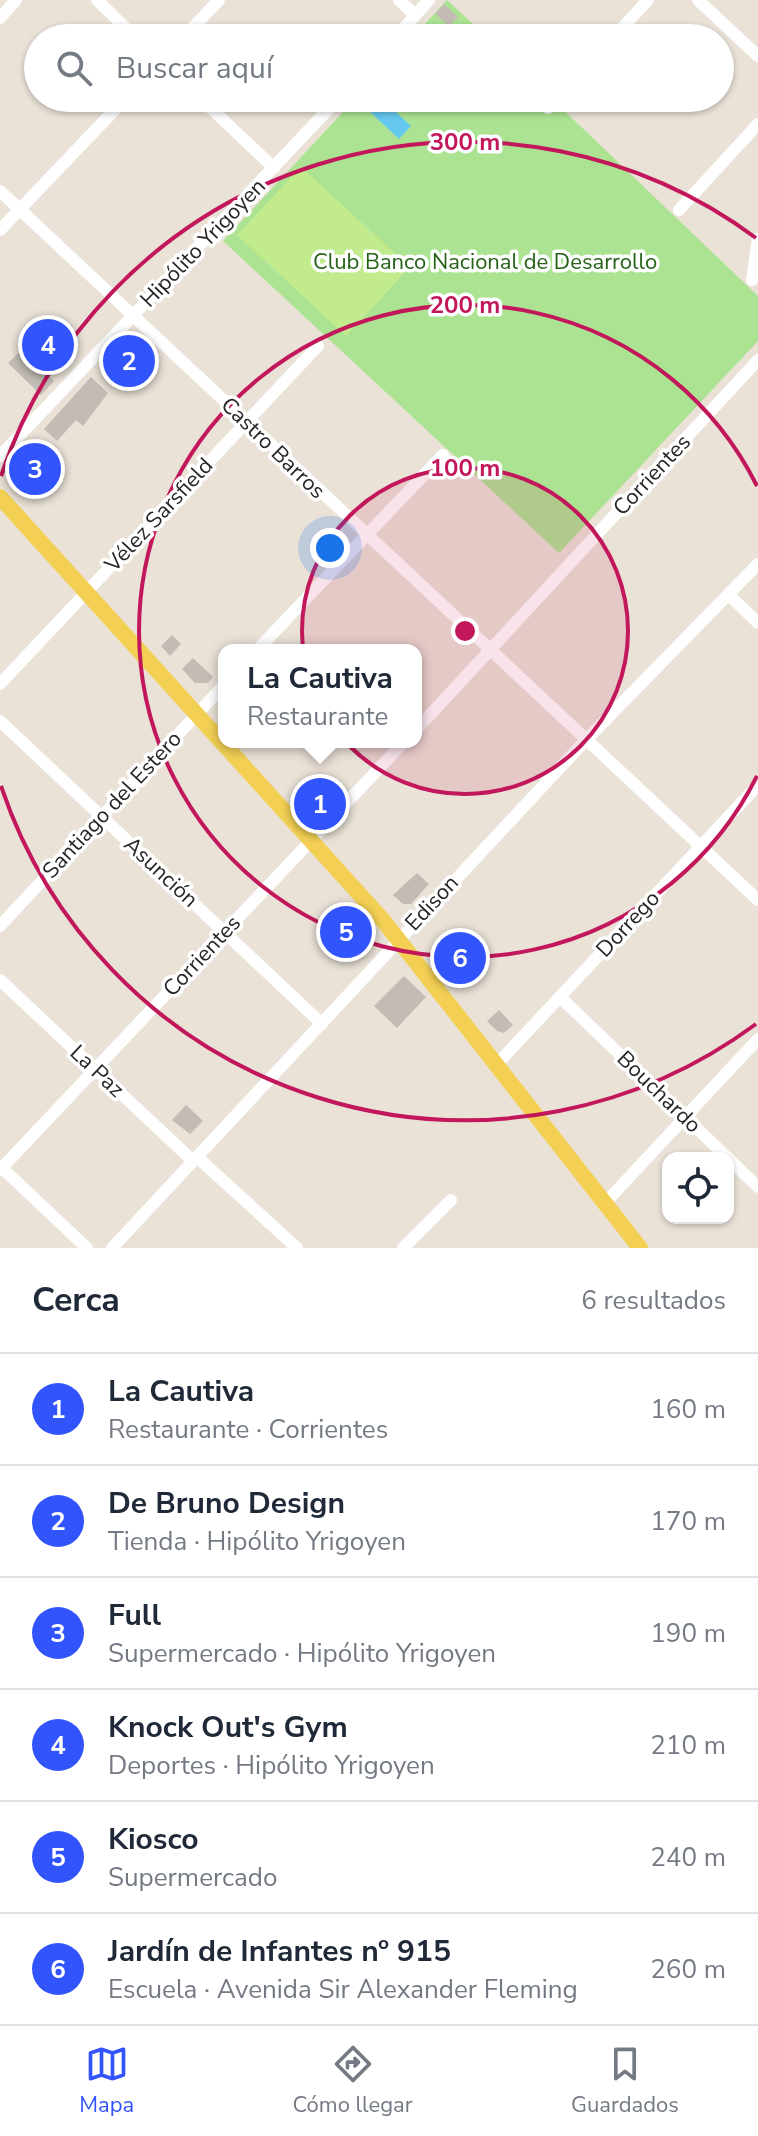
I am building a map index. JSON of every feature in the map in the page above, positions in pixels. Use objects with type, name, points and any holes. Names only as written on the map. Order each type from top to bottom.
[{"type":"main road","points":[[0,497],[218,737]]},
{"type":"main road","points":[[228,748],[398,939],[606,1202],[631,1244]]},
{"type":"street","points":[[0,18],[16,0]]},
{"type":"street","points":[[97,0],[122,24]]},
{"type":"street","points":[[196,24],[219,0]]},
{"type":"street","points":[[399,0],[415,15]]},
{"type":"street","points":[[407,24],[429,0]]},
{"type":"street","points":[[626,24],[648,0]]},
{"type":"street","points":[[698,0],[724,24]]},
{"type":"street","points":[[734,34],[758,56]]},
{"type":"street","points":[[0,230],[113,112]]},
{"type":"street","points":[[215,112],[274,168]]},
{"type":"street","name":"Hipólito Yrigoyen","points":[[0,456],[326,112]]},
{"type":"street","points":[[679,210],[758,124]]},
{"type":"street","name":"Castro Barros","points":[[0,191],[584,742],[758,900]]},
{"type":"street","points":[[752,280],[758,239]]},
{"type":"street","name":"Vélez Sarsfield","points":[[0,684],[318,346]]},
{"type":"street","name":"Corrientes","points":[[422,724],[758,360]]},
{"type":"street","points":[[263,644],[443,455]]},
{"type":"street","name":"Edison","points":[[112,1248],[584,742],[758,564]]},
{"type":"street","points":[[729,595],[758,623]]},
{"type":"street","name":"Santiago del Estero","points":[[0,926],[218,691]]},
{"type":"street","name":"Asunción","points":[[0,721],[322,1024]]},
{"type":"street","name":"Corrientes","points":[[1,1168],[398,748]]},
{"type":"street","name":"Dorrego","points":[[498,1063],[758,785]]},
{"type":"street","name":"La Paz","points":[[0,980],[95,1069],[297,1248]]},
{"type":"street","name":"Bouchardo","points":[[560,997],[758,1187]]},
{"type":"street","points":[[606,1202],[758,1039]]},
{"type":"street","points":[[1,1168],[87,1248]]},
{"type":"street","points":[[403,1248],[451,1200]]},
{"type":"green space","points":[[447,0],[473,24],[425,24]]},
{"type":"green space","name":"Club Banco Nacional de Desarrollo","points":[[343,112],[566,112],[758,296],[758,341],[559,553],[223,241]]},
{"type":"green space","points":[[301,167],[410,267],[346,336],[237,235]]},
{"type":"water","points":[[370,112],[396,112],[411,126],[399,139]]},
{"type":"building","points":[[444,4],[458,17],[447,24],[435,14]]},
{"type":"building","points":[[36,322],[71,355],[50,377],[54,381],[41,395],[8,363],[31,341],[24,335]]},
{"type":"building","points":[[122,346],[145,366],[137,375],[133,372],[122,383],[104,366]]},
{"type":"building","points":[[91,377],[108,393],[83,426],[76,420],[57,441],[44,429]]},
{"type":"building","points":[[28,443],[44,458],[50,451],[56,457],[23,491],[1,469]]},
{"type":"building","points":[[172,635],[181,644],[170,656],[161,646]]},
{"type":"building","points":[[193,658],[213,677],[208,683],[195,683],[182,669]]},
{"type":"building","points":[[417,873],[429,884],[411,904],[403,904],[393,895]]},
{"type":"building","points":[[343,912],[361,933],[346,948],[326,926]]},
{"type":"building","points":[[404,976],[426,997],[397,1028],[374,1006]]},
{"type":"building","points":[[499,1010],[513,1025],[504,1033],[497,1031],[487,1021]]},
{"type":"building","points":[[186,1105],[203,1121],[190,1134],[172,1120]]},
{"type":"place","name":"Knock Out's Gym","points":[[48,345]]},
{"type":"place","name":"De Bruno Design","points":[[129,361]]},
{"type":"place","name":"Full","points":[[35,469]]},
{"type":"place","name":"La Cautiva","points":[[320,804]]},
{"type":"place","name":"Kiosco","points":[[346,932]]},
{"type":"place","name":"Jardín de Infantes nº 915","points":[[460,958]]}]
